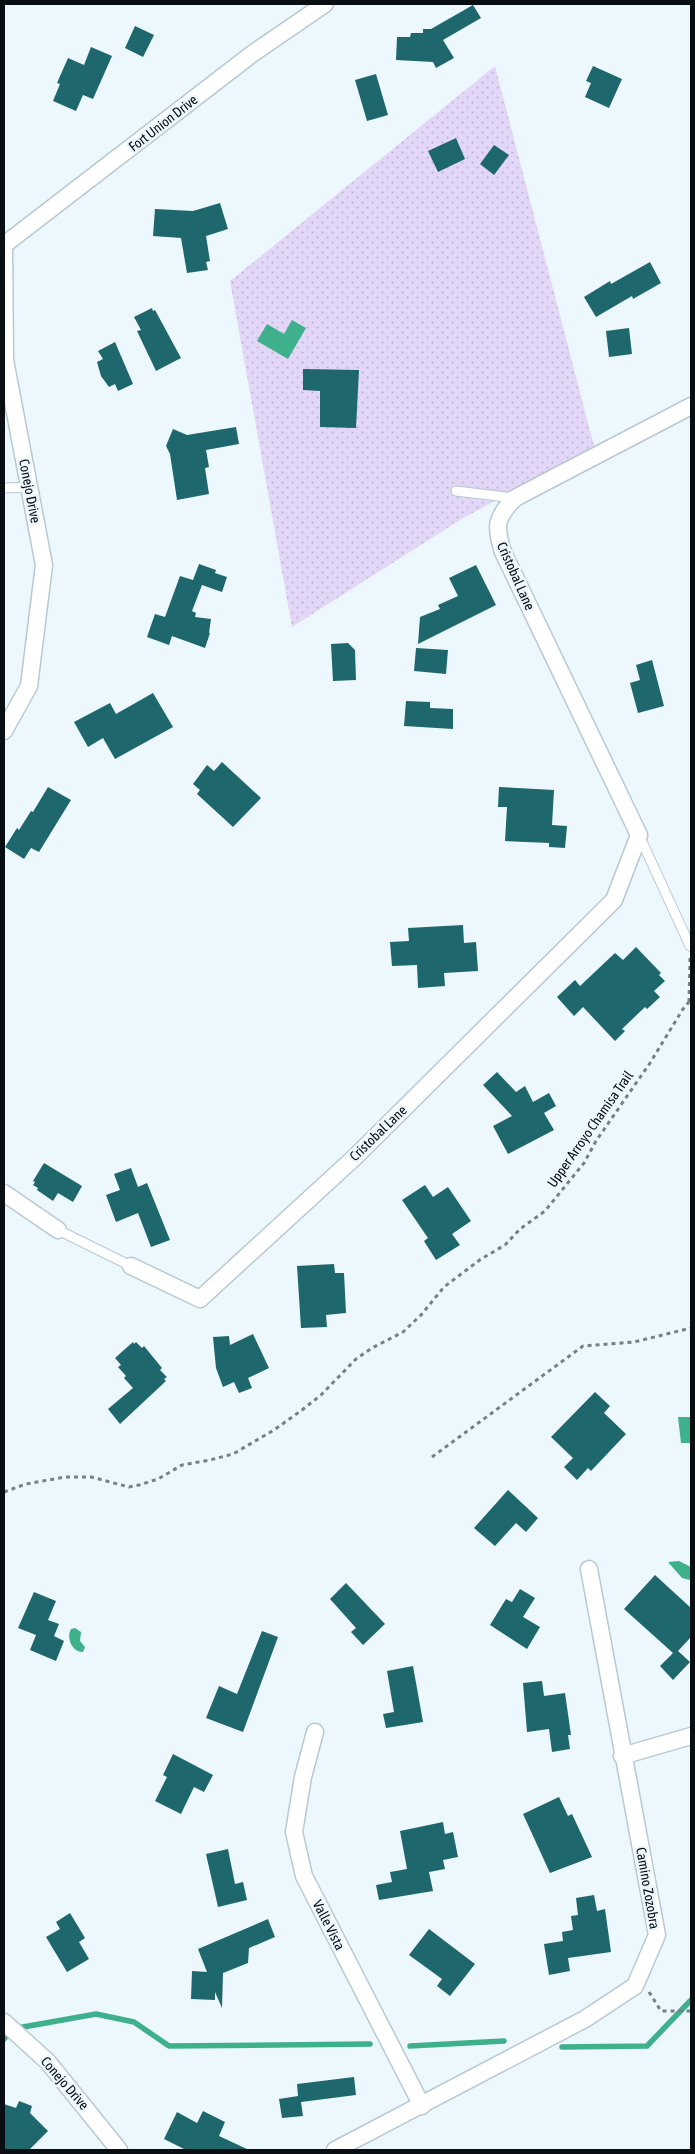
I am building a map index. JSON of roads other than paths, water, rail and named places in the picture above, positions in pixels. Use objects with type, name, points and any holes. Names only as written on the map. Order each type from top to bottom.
[{"type":"street","name":"Fort Union Drive","points":[[4,245],[252,54],[324,4]]},
{"type":"street","name":"Conejo Drive","points":[[4,245],[5,360],[44,565],[29,686],[4,731]]},
{"type":"street","name":"Cristobal Lane","points":[[131,1266],[200,1299],[354,1156],[614,900],[639,835],[504,552],[499,538],[499,518],[515,498],[691,406]]},
{"type":"street","points":[[5,1197],[58,1230]]},
{"type":"street","name":"Camino Zozobra","points":[[336,2150],[585,2019],[635,1986],[639,1977],[657,1935],[622,1756],[590,1569]]},
{"type":"street","name":"Valle Vista","points":[[316,1732],[303,1777],[294,1832],[304,1876],[422,2106]]},
{"type":"street","points":[[622,1756],[691,1736]]},
{"type":"street","name":"Conejo Drive","points":[[4,2022],[48,2062],[119,2150]]},
{"type":"lane","points":[[4,488],[29,487]]},
{"type":"lane","points":[[456,491],[515,498]]},
{"type":"lane","name":"Cristobal Lane","points":[[639,835],[690,946]]},
{"type":"lane","name":"Cristobal Lane","points":[[58,1230],[131,1266]]},
{"type":"waterway","points":[[562,2047],[647,2046],[691,2000]]},
{"type":"waterway","points":[[4,2039],[12,2029],[96,2014],[134,2022],[169,2046],[370,2044]]},
{"type":"waterway","points":[[410,2046],[504,2041]]}]
